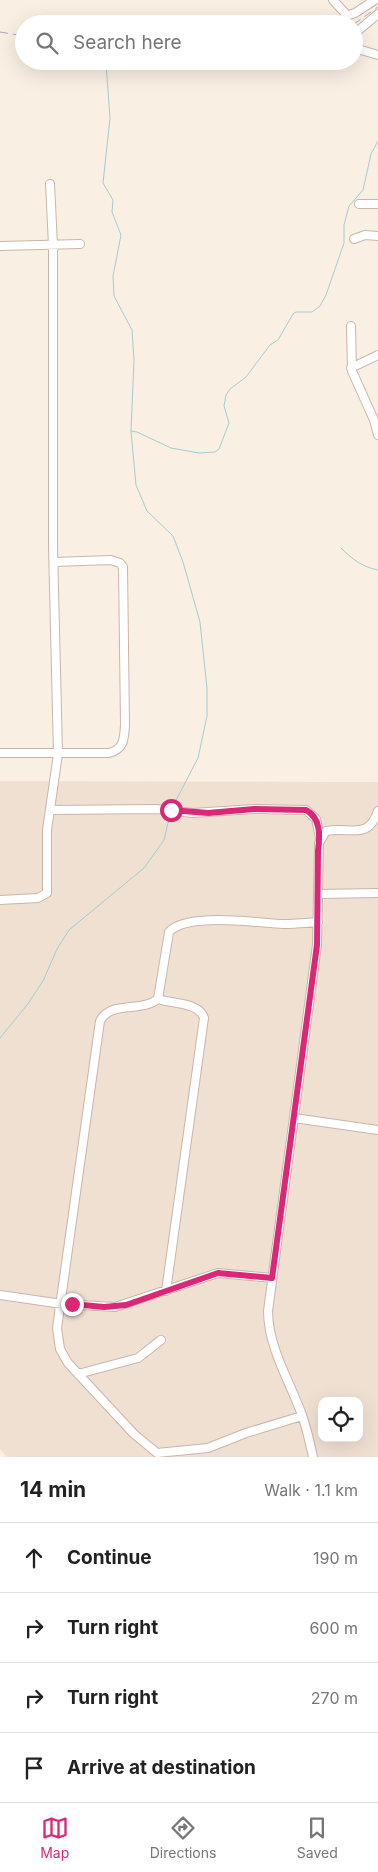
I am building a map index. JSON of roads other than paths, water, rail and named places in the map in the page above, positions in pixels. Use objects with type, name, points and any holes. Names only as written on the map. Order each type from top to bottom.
[{"type":"street","points":[[333,0],[344,9],[346,15]]},
{"type":"street","points":[[349,15],[375,0]]},
{"type":"street","points":[[363,26],[378,14]]},
{"type":"street","points":[[363,51],[378,55]]},
{"type":"street","points":[[0,900],[38,898],[47,893],[47,830],[58,754],[54,562],[53,245],[50,184]]},
{"type":"street","points":[[358,204],[378,204]]},
{"type":"street","points":[[354,239],[366,235],[378,236]]},
{"type":"street","points":[[0,246],[80,244]]},
{"type":"street","points":[[351,326],[351,368],[374,420],[378,435]]},
{"type":"street","points":[[351,368],[378,355]]},
{"type":"street","points":[[0,753],[109,753],[118,751],[122,746],[125,725],[125,592],[123,567],[116,561],[54,562]]},
{"type":"street","points":[[51,810],[156,810],[193,813],[254,809],[306,810],[316,819],[320,838],[317,945],[268,1311],[270,1328],[302,1416],[313,1457]]},
{"type":"street","points":[[320,838],[326,831],[364,830],[373,823],[378,811]]},
{"type":"street","points":[[318,894],[378,894]]},
{"type":"street","points":[[158,1000],[169,932],[180,924],[237,920],[283,924],[318,922]]},
{"type":"street","points":[[166,1291],[204,1018],[203,1013],[196,1008],[158,1000],[145,1006],[111,1011],[100,1021],[57,1339],[63,1357],[134,1434],[158,1455],[208,1448],[246,1433],[302,1416]]},
{"type":"street","points":[[294,1118],[378,1130]]},
{"type":"street","points":[[0,1295],[62,1304],[115,1307],[218,1273],[272,1278]]},
{"type":"street","points":[[78,1374],[138,1358],[161,1340]]},
{"type":"waterway","points":[[107,70],[110,118],[103,183],[113,200],[112,212],[121,235],[113,276],[114,296],[132,330],[134,360],[131,431],[136,485],[147,511],[173,536],[183,562],[200,622],[207,688],[207,716],[198,758],[172,808]]},
{"type":"waterway","points":[[131,431],[171,448],[199,453],[215,452],[219,449],[229,423],[224,406],[226,395],[230,389],[246,377],[270,345],[278,340],[293,314],[296,312],[312,312],[320,306],[326,295],[344,243],[344,225],[349,206],[363,190],[371,154],[378,141]]},
{"type":"waterway","points":[[341,548],[358,562],[378,570]]},
{"type":"waterway","points":[[0,1038],[27,1005],[43,981],[57,949],[69,930],[144,868],[164,840],[170,814]]},
{"type":"railway","points":[[363,18],[378,7]]},
{"type":"railway","points":[[0,32],[15,34]]}]
